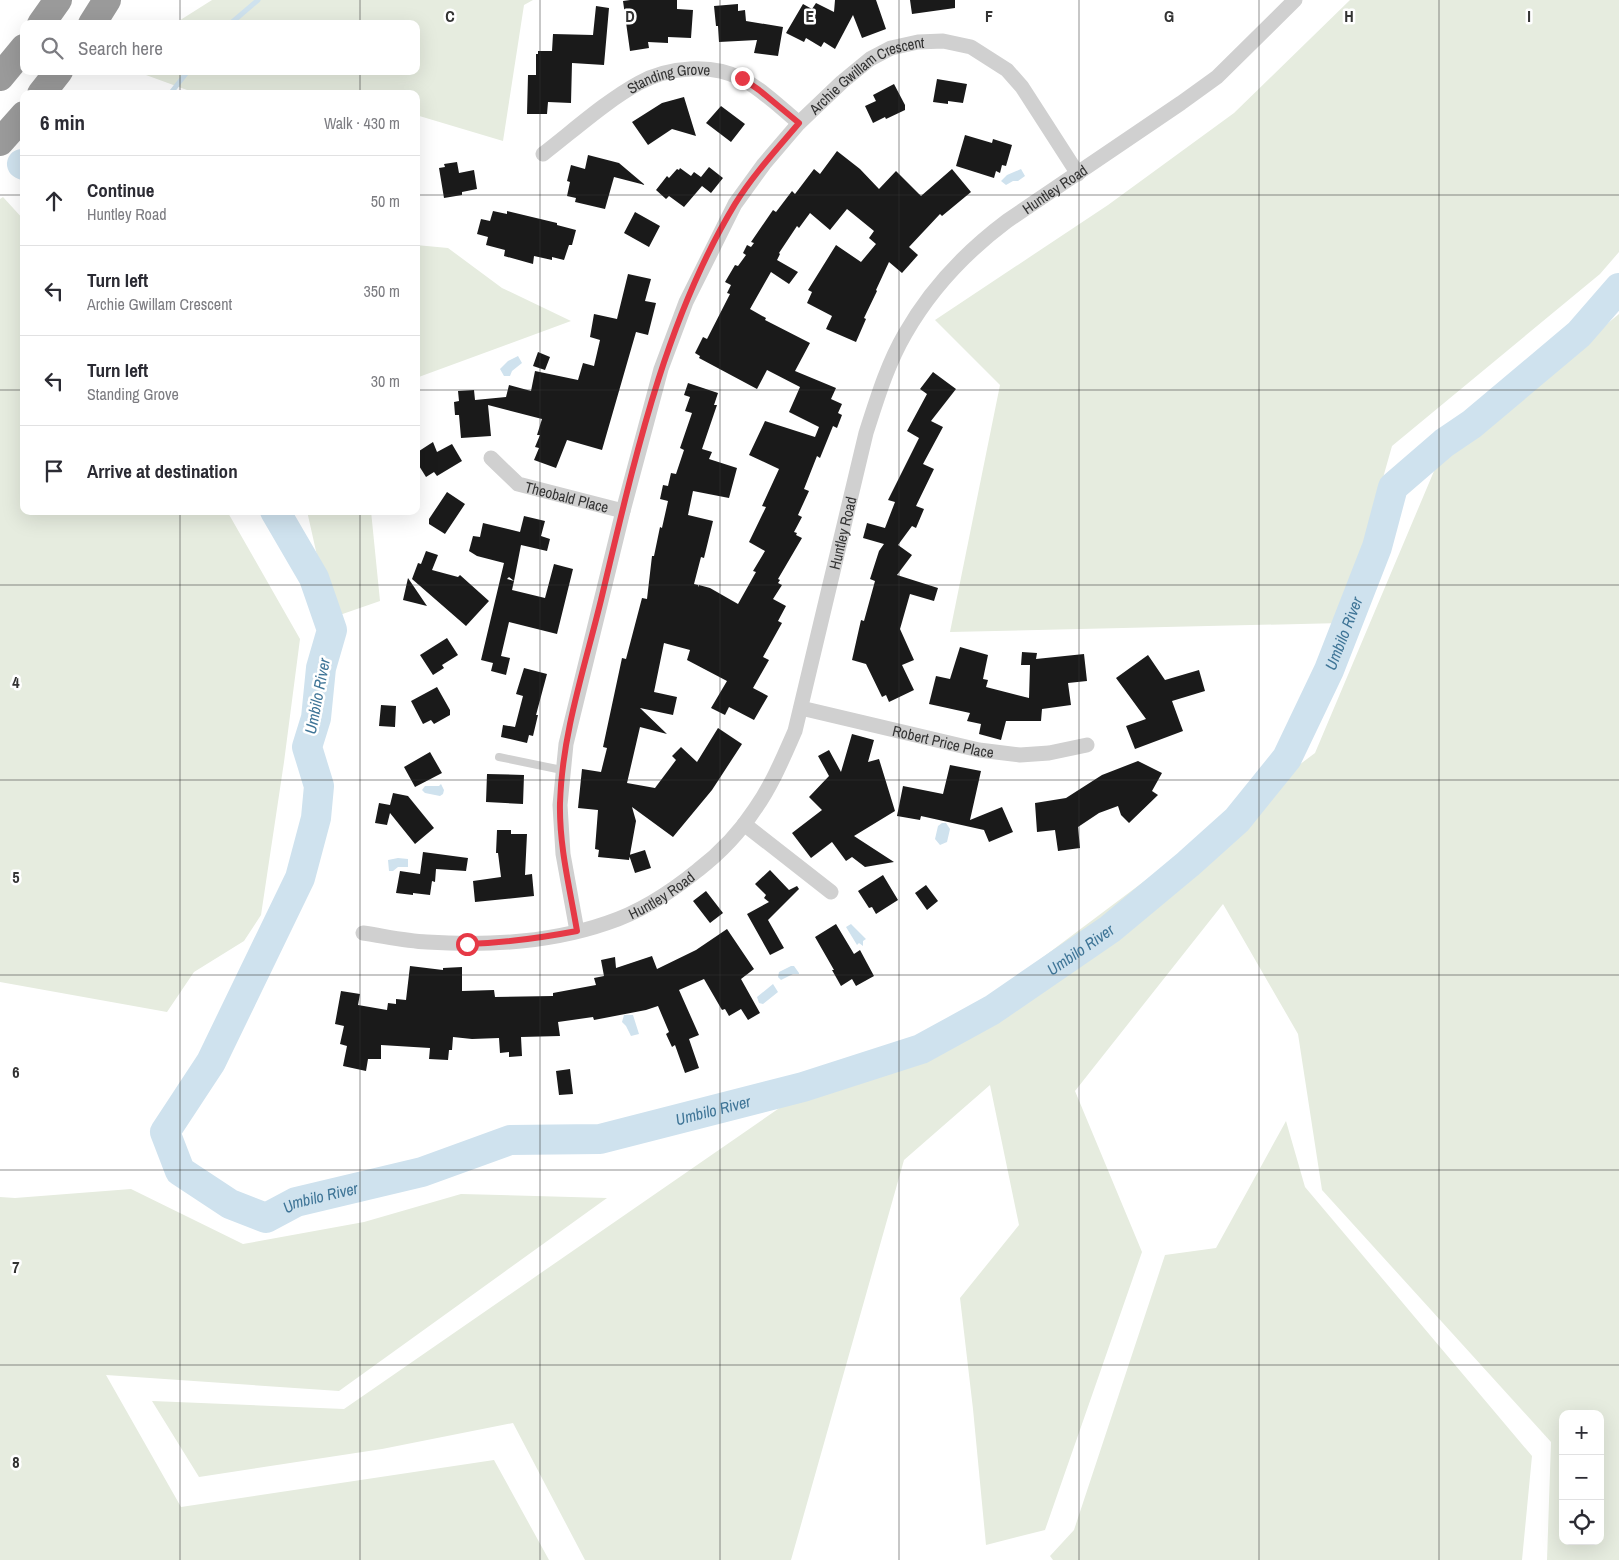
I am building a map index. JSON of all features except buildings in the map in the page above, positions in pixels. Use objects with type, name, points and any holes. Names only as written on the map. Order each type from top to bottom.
[{"type":"highway","points":[[44,20],[58,0]]},
{"type":"highway","points":[[94,20],[107,0]]},
{"type":"highway","points":[[0,77],[20,53]]},
{"type":"highway","points":[[44,90],[56,75]]},
{"type":"highway","points":[[0,142],[20,120]]},
{"type":"street","name":"Huntley Road","points":[[363,933],[424,942],[467,944],[504,943],[577,931],[607,923],[644,907],[678,886],[716,856],[755,810],[775,777],[795,732],[866,433],[881,385],[906,333],[946,278],[984,238],[1217,77],[1295,0]]},
{"type":"street","name":"Archie Gwillam Crescent","points":[[577,931],[563,854],[560,805],[566,744],[623,511],[661,369],[686,302],[735,204],[764,164],[799,123],[842,82],[870,59],[891,48],[918,42],[943,41],[971,47],[1007,70],[1022,87],[1078,174]]},
{"type":"street","name":"Standing Grove","points":[[543,154],[616,98],[639,83],[661,74],[678,71],[701,69],[742,78],[799,123]]},
{"type":"street","name":"Theobald Place","points":[[490,458],[518,484],[623,511]]},
{"type":"street","name":"Robert Price Place","points":[[801,708],[979,750],[1020,755],[1049,753],[1086,745]]},
{"type":"street","points":[[744,824],[831,892]]},
{"type":"lane","points":[[499,757],[562,770]]},
{"type":"shaded area","points":[[212,0],[533,0],[524,5],[503,141],[420,116],[420,90],[187,90],[146,75],[420,75],[420,20],[180,20]]},
{"type":"shaded area","points":[[1350,0],[1619,0],[1619,252],[1600,274],[1392,446],[1342,623],[950,632],[1000,385],[935,320],[1108,205],[1234,113]]},
{"type":"shaded area","points":[[3,197],[20,216],[20,515],[229,515],[300,639],[261,915],[244,941],[194,972],[167,1012],[0,982],[0,199]]},
{"type":"shaded area","points":[[420,245],[448,248],[502,288],[571,321],[420,377]]},
{"type":"shaded area","points":[[1619,314],[1619,1560],[1547,1560],[1551,1442],[1322,1190],[1298,1034],[1223,904],[1075,1091],[1142,1252],[1045,1530],[986,1545],[960,1298],[1019,1225],[990,1085],[904,1160],[791,1560],[585,1560],[513,1423],[382,1449],[199,1477],[152,1401],[344,1409],[807,1089],[950,1027],[1315,753],[1437,464]]},
{"type":"shaded area","points":[[308,515],[371,515],[380,601],[331,618]]},
{"type":"shaded area","points":[[1286,1121],[1305,1187],[1532,1456],[1522,1560],[1053,1560],[1050,1556],[1074,1530],[1165,1255],[1216,1248]]},
{"type":"shaded area","points":[[131,1189],[243,1244],[364,1222],[461,1194],[607,1198],[339,1391],[106,1375],[181,1507],[494,1460],[549,1560],[0,1560],[0,1197],[15,1198]]},
{"type":"water","points":[[1021,169],[1025,176],[1018,181],[1013,181],[1006,185],[1001,181],[1007,175]]},
{"type":"water","points":[[518,356],[522,363],[512,371],[510,376],[504,376],[500,369],[508,361]]},
{"type":"water","points":[[441,784],[444,790],[440,796],[425,793],[422,790],[425,786],[439,786]]},
{"type":"water","points":[[946,823],[950,829],[947,842],[940,845],[935,839],[938,826]]},
{"type":"water","points":[[408,859],[408,867],[398,867],[393,871],[389,871],[388,860]]},
{"type":"water","points":[[851,924],[866,939],[863,941],[863,946],[859,943],[857,945],[846,927]]},
{"type":"water","points":[[794,966],[799,974],[793,974],[781,980],[778,977],[779,972]]},
{"type":"water","points":[[773,984],[778,992],[763,1004],[759,1003],[757,997]]},
{"type":"water","points":[[624,1015],[633,1015],[639,1034],[631,1036],[622,1022]]},
{"type":"waterway","points":[[235,20],[258,0]]},
{"type":"waterway","points":[[173,90],[185,75]]},
{"type":"waterway","name":"Umbilo River","points":[[277,515],[314,578],[332,630],[321,668],[316,718],[307,747],[319,786],[316,818],[300,878],[211,1062],[165,1132],[180,1171],[230,1204],[266,1218],[296,1202],[422,1172],[510,1140],[600,1139],[803,1087],[921,1049],[992,1010],[1110,929],[1237,820],[1287,758],[1329,670],[1377,547],[1393,487],[1444,443],[1472,424],[1579,334],[1619,288]]},
{"type":"route","points":[[467,944],[504,943],[577,931],[563,854],[560,805],[562,770],[566,744],[623,511],[661,369],[686,302],[735,204],[764,164],[799,123],[742,78]]}]
